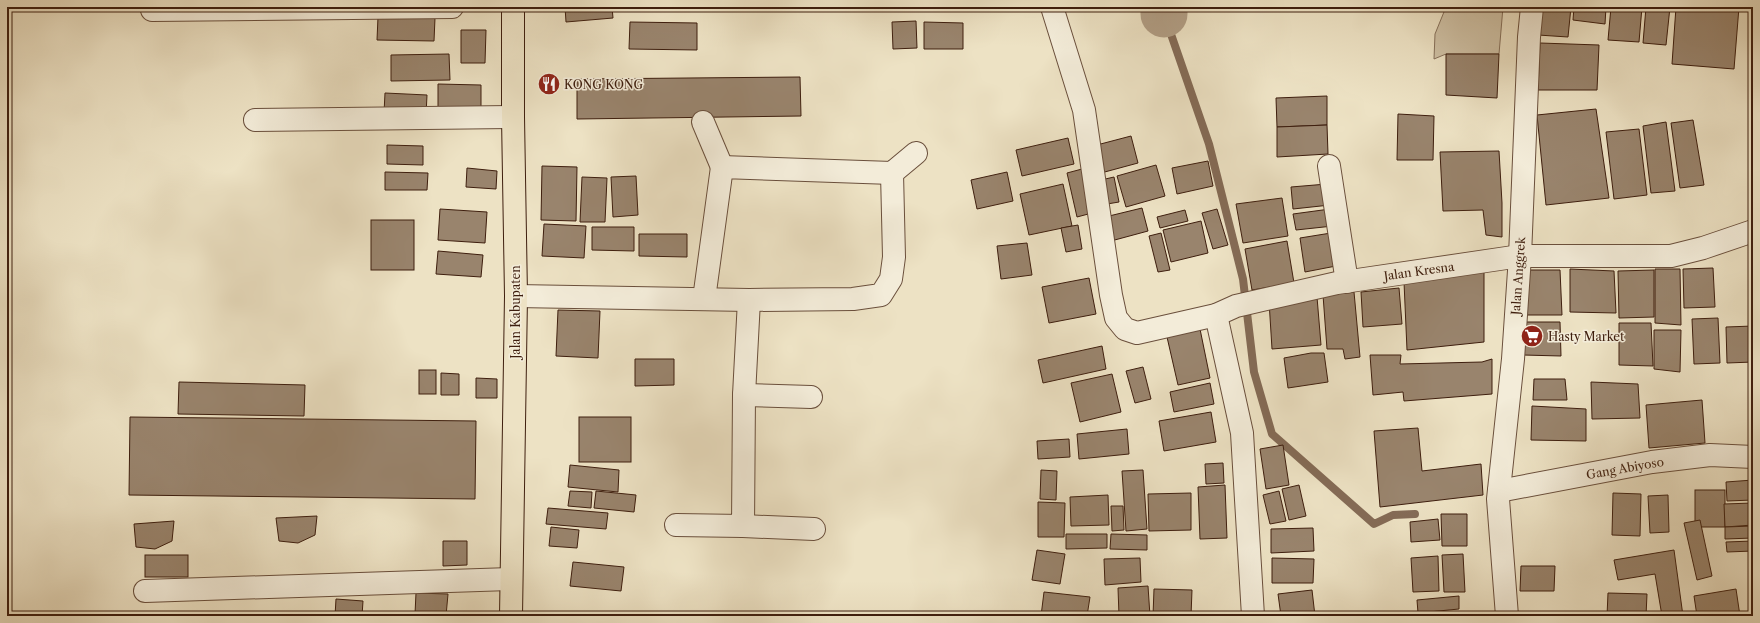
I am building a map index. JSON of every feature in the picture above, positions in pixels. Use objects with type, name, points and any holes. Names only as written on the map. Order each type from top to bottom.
[{"type":"main road","name":"Jalan Kabupaten","points":[[511,616],[516,296],[513,7]]},
{"type":"street","points":[[152,10],[452,7]]},
{"type":"street","name":"Jalan Kresna","points":[[1052,7],[1084,110],[1111,295],[1116,318],[1125,329],[1137,332],[1216,315],[1236,306],[1346,282],[1520,256],[1671,256],[1703,248],[1753,231]]},
{"type":"street","name":"Jalan Anggrek","points":[[1507,616],[1499,502],[1513,359],[1520,256],[1532,7]]},
{"type":"street","points":[[255,120],[513,117]]},
{"type":"street","points":[[703,122],[722,167],[704,299]]},
{"type":"street","points":[[722,167],[892,173],[916,153]]},
{"type":"street","points":[[1330,166],[1346,282]]},
{"type":"street","points":[[516,296],[749,300],[853,299],[881,294],[891,279],[894,257],[892,173]]},
{"type":"street","points":[[742,526],[744,395],[749,300]]},
{"type":"street","points":[[1216,315],[1242,433],[1253,616]]},
{"type":"street","points":[[744,395],[811,397]]},
{"type":"street","name":"Gang Abiyoso","points":[[1499,502],[1652,462],[1710,455],[1753,457]]},
{"type":"street","points":[[676,525],[814,529]]},
{"type":"street","points":[[145,591],[512,579]]},
{"type":"shaded area","points":[[1446,7],[1503,7],[1499,54],[1446,54],[1434,59],[1435,34]]},
{"type":"building","points":[[565,7],[612,7],[613,18],[566,22]]},
{"type":"building","points":[[1541,7],[1571,7],[1568,37],[1538,35]]},
{"type":"building","points":[[1574,7],[1606,7],[1605,24],[1573,20]]},
{"type":"building","points":[[1611,7],[1642,7],[1639,42],[1608,40]]},
{"type":"building","points":[[1646,7],[1670,7],[1666,45],[1643,43]]},
{"type":"building","points":[[1676,7],[1739,7],[1734,69],[1672,64]]},
{"type":"building","points":[[378,17],[435,18],[434,41],[377,40]]},
{"type":"building","points":[[916,21],[917,48],[893,49],[892,22]]},
{"type":"building","points":[[630,22],[697,23],[697,50],[629,49]]},
{"type":"building","points":[[924,22],[963,23],[963,49],[924,49]]},
{"type":"building","points":[[461,30],[486,30],[485,63],[461,63]]},
{"type":"building","points":[[1540,43],[1599,45],[1597,90],[1538,90]]},
{"type":"building","points":[[449,54],[450,80],[391,81],[391,55]]},
{"type":"building","points":[[1446,54],[1499,54],[1497,98],[1446,95]]},
{"type":"building","points":[[800,77],[801,116],[577,119],[577,79]]},
{"type":"building","points":[[438,84],[481,85],[481,115],[438,114]]},
{"type":"building","points":[[385,93],[427,95],[426,115],[384,113]]},
{"type":"building","points":[[1327,96],[1327,125],[1277,127],[1276,98]]},
{"type":"building","points":[[1596,109],[1609,198],[1546,205],[1537,115]]},
{"type":"building","points":[[1398,114],[1434,116],[1433,160],[1397,160]]},
{"type":"building","points":[[1693,120],[1704,185],[1680,188],[1671,123]]},
{"type":"building","points":[[1666,122],[1675,191],[1651,193],[1643,126]]},
{"type":"building","points":[[1327,125],[1328,154],[1277,157],[1277,127]]},
{"type":"building","points":[[1639,129],[1647,195],[1614,199],[1606,132]]},
{"type":"building","points":[[1131,136],[1138,163],[1101,173],[1093,146]]},
{"type":"building","points":[[1068,138],[1074,164],[1022,176],[1016,150]]},
{"type":"building","points":[[387,145],[423,146],[423,165],[387,164]]},
{"type":"building","points":[[1499,151],[1502,237],[1486,235],[1483,210],[1443,211],[1440,152]]},
{"type":"building","points":[[1208,161],[1213,186],[1177,194],[1172,168]]},
{"type":"building","points":[[1156,165],[1165,196],[1126,207],[1117,176]]},
{"type":"building","points":[[542,166],[577,167],[576,221],[541,220]]},
{"type":"building","points":[[467,168],[497,171],[496,189],[466,187]]},
{"type":"building","points":[[1082,169],[1092,213],[1077,217],[1067,173]]},
{"type":"building","points":[[385,172],[428,173],[427,190],[385,190]]},
{"type":"building","points":[[1007,172],[1013,201],[977,209],[971,180]]},
{"type":"building","points":[[636,176],[638,215],[613,217],[611,177]]},
{"type":"building","points":[[582,177],[607,178],[605,222],[580,222]]},
{"type":"building","points":[[1114,177],[1119,202],[1107,204],[1101,180]]},
{"type":"building","points":[[1063,184],[1072,226],[1029,235],[1020,194]]},
{"type":"building","points":[[1327,184],[1330,205],[1293,209],[1291,187]]},
{"type":"building","points":[[1282,198],[1288,236],[1243,243],[1236,204]]},
{"type":"building","points":[[1142,208],[1148,231],[1111,241],[1105,217]]},
{"type":"building","points":[[440,209],[487,212],[485,243],[438,240]]},
{"type":"building","points":[[1217,209],[1228,245],[1213,249],[1202,213]]},
{"type":"building","points":[[1330,209],[1333,226],[1296,230],[1293,214]]},
{"type":"building","points":[[1185,210],[1188,221],[1160,228],[1157,217]]},
{"type":"building","points":[[371,220],[414,220],[414,270],[371,270]]},
{"type":"building","points":[[1201,221],[1208,253],[1171,262],[1163,230]]},
{"type":"building","points":[[544,224],[586,226],[584,258],[542,256]]},
{"type":"building","points":[[1078,225],[1082,249],[1066,252],[1061,228]]},
{"type":"building","points":[[592,227],[634,227],[634,251],[592,250]]},
{"type":"building","points":[[1161,233],[1170,270],[1158,272],[1149,236]]},
{"type":"building","points":[[1331,233],[1336,266],[1305,272],[1300,238]]},
{"type":"building","points":[[639,234],[687,234],[687,257],[639,256]]},
{"type":"building","points":[[1287,241],[1294,283],[1252,290],[1245,249]]},
{"type":"building","points":[[1027,243],[1032,275],[1001,279],[997,246]]},
{"type":"building","points":[[438,251],[483,255],[481,277],[436,274]]},
{"type":"building","points":[[1713,268],[1715,307],[1684,308],[1683,269]]},
{"type":"building","points":[[1570,269],[1614,271],[1616,313],[1570,312]]},
{"type":"building","points":[[1655,269],[1680,269],[1681,325],[1655,323]]},
{"type":"building","points":[[1523,270],[1560,270],[1562,315],[1525,315]]},
{"type":"building","points":[[1654,270],[1654,317],[1619,318],[1618,271]]},
{"type":"building","points":[[1484,272],[1484,342],[1407,350],[1404,282]]},
{"type":"building","points":[[1089,278],[1096,314],[1049,323],[1042,287]]},
{"type":"building","points":[[1399,288],[1402,324],[1363,327],[1361,292]]},
{"type":"building","points":[[1354,292],[1360,357],[1345,359],[1343,349],[1327,349],[1323,295]]},
{"type":"building","points":[[1317,297],[1321,345],[1272,349],[1269,301]]},
{"type":"building","points":[[558,310],[600,311],[598,358],[556,356]]},
{"type":"building","points":[[1718,318],[1720,363],[1694,364],[1692,319]]},
{"type":"building","points":[[1523,322],[1560,322],[1561,356],[1523,355]]},
{"type":"building","points":[[1619,323],[1651,323],[1653,366],[1619,365]]},
{"type":"building","points":[[1753,326],[1753,362],[1727,363],[1726,327]]},
{"type":"building","points":[[1200,329],[1210,378],[1178,385],[1167,337]]},
{"type":"building","points":[[1654,330],[1681,330],[1680,372],[1654,369]]},
{"type":"building","points":[[1102,346],[1106,369],[1043,383],[1038,360]]},
{"type":"building","points":[[1311,353],[1324,353],[1328,382],[1288,388],[1284,358]]},
{"type":"building","points":[[1370,355],[1401,355],[1400,364],[1482,362],[1492,359],[1492,394],[1404,401],[1403,392],[1373,395]]},
{"type":"building","points":[[635,359],[674,359],[674,385],[635,386]]},
{"type":"building","points":[[1143,367],[1151,399],[1135,403],[1126,371]]},
{"type":"building","points":[[419,370],[436,370],[436,394],[419,394]]},
{"type":"building","points":[[441,373],[459,374],[459,395],[441,395]]},
{"type":"building","points":[[1112,374],[1121,412],[1080,422],[1071,383]]},
{"type":"building","points":[[476,378],[497,379],[497,398],[476,398]]},
{"type":"building","points":[[1534,379],[1565,379],[1567,400],[1533,400]]},
{"type":"building","points":[[179,382],[305,385],[304,416],[178,414]]},
{"type":"building","points":[[1591,382],[1638,384],[1640,418],[1592,419]]},
{"type":"building","points":[[1210,383],[1214,404],[1174,412],[1170,392]]},
{"type":"building","points":[[1702,400],[1705,443],[1649,448],[1646,405]]},
{"type":"building","points":[[1532,406],[1586,409],[1586,441],[1531,440]]},
{"type":"building","points":[[1211,412],[1216,442],[1164,451],[1159,421]]},
{"type":"building","points":[[130,417],[476,421],[475,499],[129,495]]},
{"type":"building","points":[[579,417],[631,417],[631,462],[579,462]]},
{"type":"building","points":[[1418,428],[1422,471],[1481,464],[1483,495],[1380,507],[1374,431]]},
{"type":"building","points":[[1127,429],[1129,454],[1079,459],[1077,434]]},
{"type":"building","points":[[1069,439],[1070,457],[1038,459],[1037,441]]},
{"type":"building","points":[[1283,445],[1289,485],[1266,489],[1260,449]]},
{"type":"building","points":[[1223,463],[1224,483],[1206,484],[1205,464]]},
{"type":"building","points":[[570,465],[619,470],[618,492],[568,487]]},
{"type":"building","points":[[1041,470],[1057,471],[1056,500],[1040,499]]},
{"type":"building","points":[[1143,470],[1147,529],[1126,531],[1122,471]]},
{"type":"building","points":[[1753,480],[1753,500],[1727,501],[1726,482]]},
{"type":"building","points":[[1225,485],[1227,538],[1200,539],[1198,487]]},
{"type":"building","points":[[1299,485],[1306,516],[1289,520],[1282,489]]},
{"type":"building","points":[[1695,490],[1725,490],[1725,527],[1695,527]]},
{"type":"building","points":[[570,491],[592,492],[591,508],[568,506]]},
{"type":"building","points":[[596,491],[636,495],[634,512],[594,508]]},
{"type":"building","points":[[1279,491],[1286,521],[1270,524],[1263,495]]},
{"type":"building","points":[[1191,493],[1191,530],[1149,531],[1148,494]]},
{"type":"building","points":[[1613,493],[1641,494],[1640,536],[1612,535]]},
{"type":"building","points":[[1108,495],[1109,525],[1071,526],[1070,497]]},
{"type":"building","points":[[1668,495],[1669,532],[1650,533],[1648,496]]},
{"type":"building","points":[[1038,502],[1065,503],[1064,537],[1038,537]]},
{"type":"building","points":[[1753,503],[1753,525],[1725,527],[1724,504]]},
{"type":"building","points":[[1111,506],[1123,506],[1124,530],[1112,531]]},
{"type":"building","points":[[548,508],[608,513],[606,529],[546,524]]},
{"type":"building","points":[[1441,514],[1467,514],[1467,546],[1442,546]]},
{"type":"building","points":[[317,516],[315,535],[298,543],[279,541],[276,518]]},
{"type":"building","points":[[1438,519],[1440,540],[1411,542],[1410,522]]},
{"type":"building","points":[[1700,520],[1712,576],[1697,580],[1684,523]]},
{"type":"building","points":[[174,521],[172,541],[155,549],[136,547],[134,524]]},
{"type":"building","points":[[1753,526],[1753,538],[1725,539],[1725,527]]},
{"type":"building","points":[[551,527],[579,530],[577,548],[549,546]]},
{"type":"building","points":[[1313,528],[1314,551],[1271,553],[1271,529]]},
{"type":"building","points":[[1066,534],[1107,534],[1107,548],[1066,549]]},
{"type":"building","points":[[1111,534],[1147,535],[1147,550],[1110,549]]},
{"type":"building","points":[[443,541],[467,541],[467,565],[443,566]]},
{"type":"building","points":[[1753,541],[1753,551],[1727,552],[1726,542]]},
{"type":"building","points":[[1037,550],[1065,554],[1060,584],[1032,580]]},
{"type":"building","points":[[1674,550],[1683,616],[1662,616],[1655,574],[1618,580],[1614,560]]},
{"type":"building","points":[[1463,554],[1465,592],[1444,592],[1442,555]]},
{"type":"building","points":[[145,555],[188,555],[188,577],[145,577]]},
{"type":"building","points":[[1438,556],[1439,591],[1413,592],[1411,558]]},
{"type":"building","points":[[1140,558],[1141,582],[1105,585],[1104,559]]},
{"type":"building","points":[[1272,558],[1314,559],[1313,583],[1272,583]]},
{"type":"building","points":[[573,562],[624,567],[621,591],[570,586]]},
{"type":"building","points":[[1521,566],[1555,566],[1554,591],[1520,591]]},
{"type":"building","points":[[1148,586],[1150,616],[1119,616],[1118,588]]},
{"type":"building","points":[[1154,589],[1192,590],[1191,616],[1153,616]]},
{"type":"building","points":[[1736,589],[1740,616],[1697,616],[1694,596]]},
{"type":"building","points":[[1312,590],[1315,616],[1281,616],[1278,594]]},
{"type":"building","points":[[1044,592],[1090,597],[1087,616],[1041,616]]},
{"type":"building","points":[[416,593],[448,594],[446,616],[415,614]]},
{"type":"building","points":[[1608,593],[1647,594],[1646,616],[1607,616]]},
{"type":"building","points":[[1459,596],[1459,609],[1418,613],[1417,600]]},
{"type":"building","points":[[336,599],[363,601],[362,616],[335,616]]},
{"type":"building","points":[[1457,612],[1458,616],[1419,616]]},
{"type":"building","points":[[1564,614],[1600,614],[1600,616],[1564,616]]},
{"type":"waterway","points":[[1164,7],[1164,14]]},
{"type":"waterway","points":[[1164,14],[1209,144],[1243,279],[1254,372],[1272,434],[1374,524],[1393,515],[1415,514]]},
{"type":"place","name":"KONG KONG","points":[[549,84]]},
{"type":"place","name":"Hasty Market","points":[[1532,336]]}]
